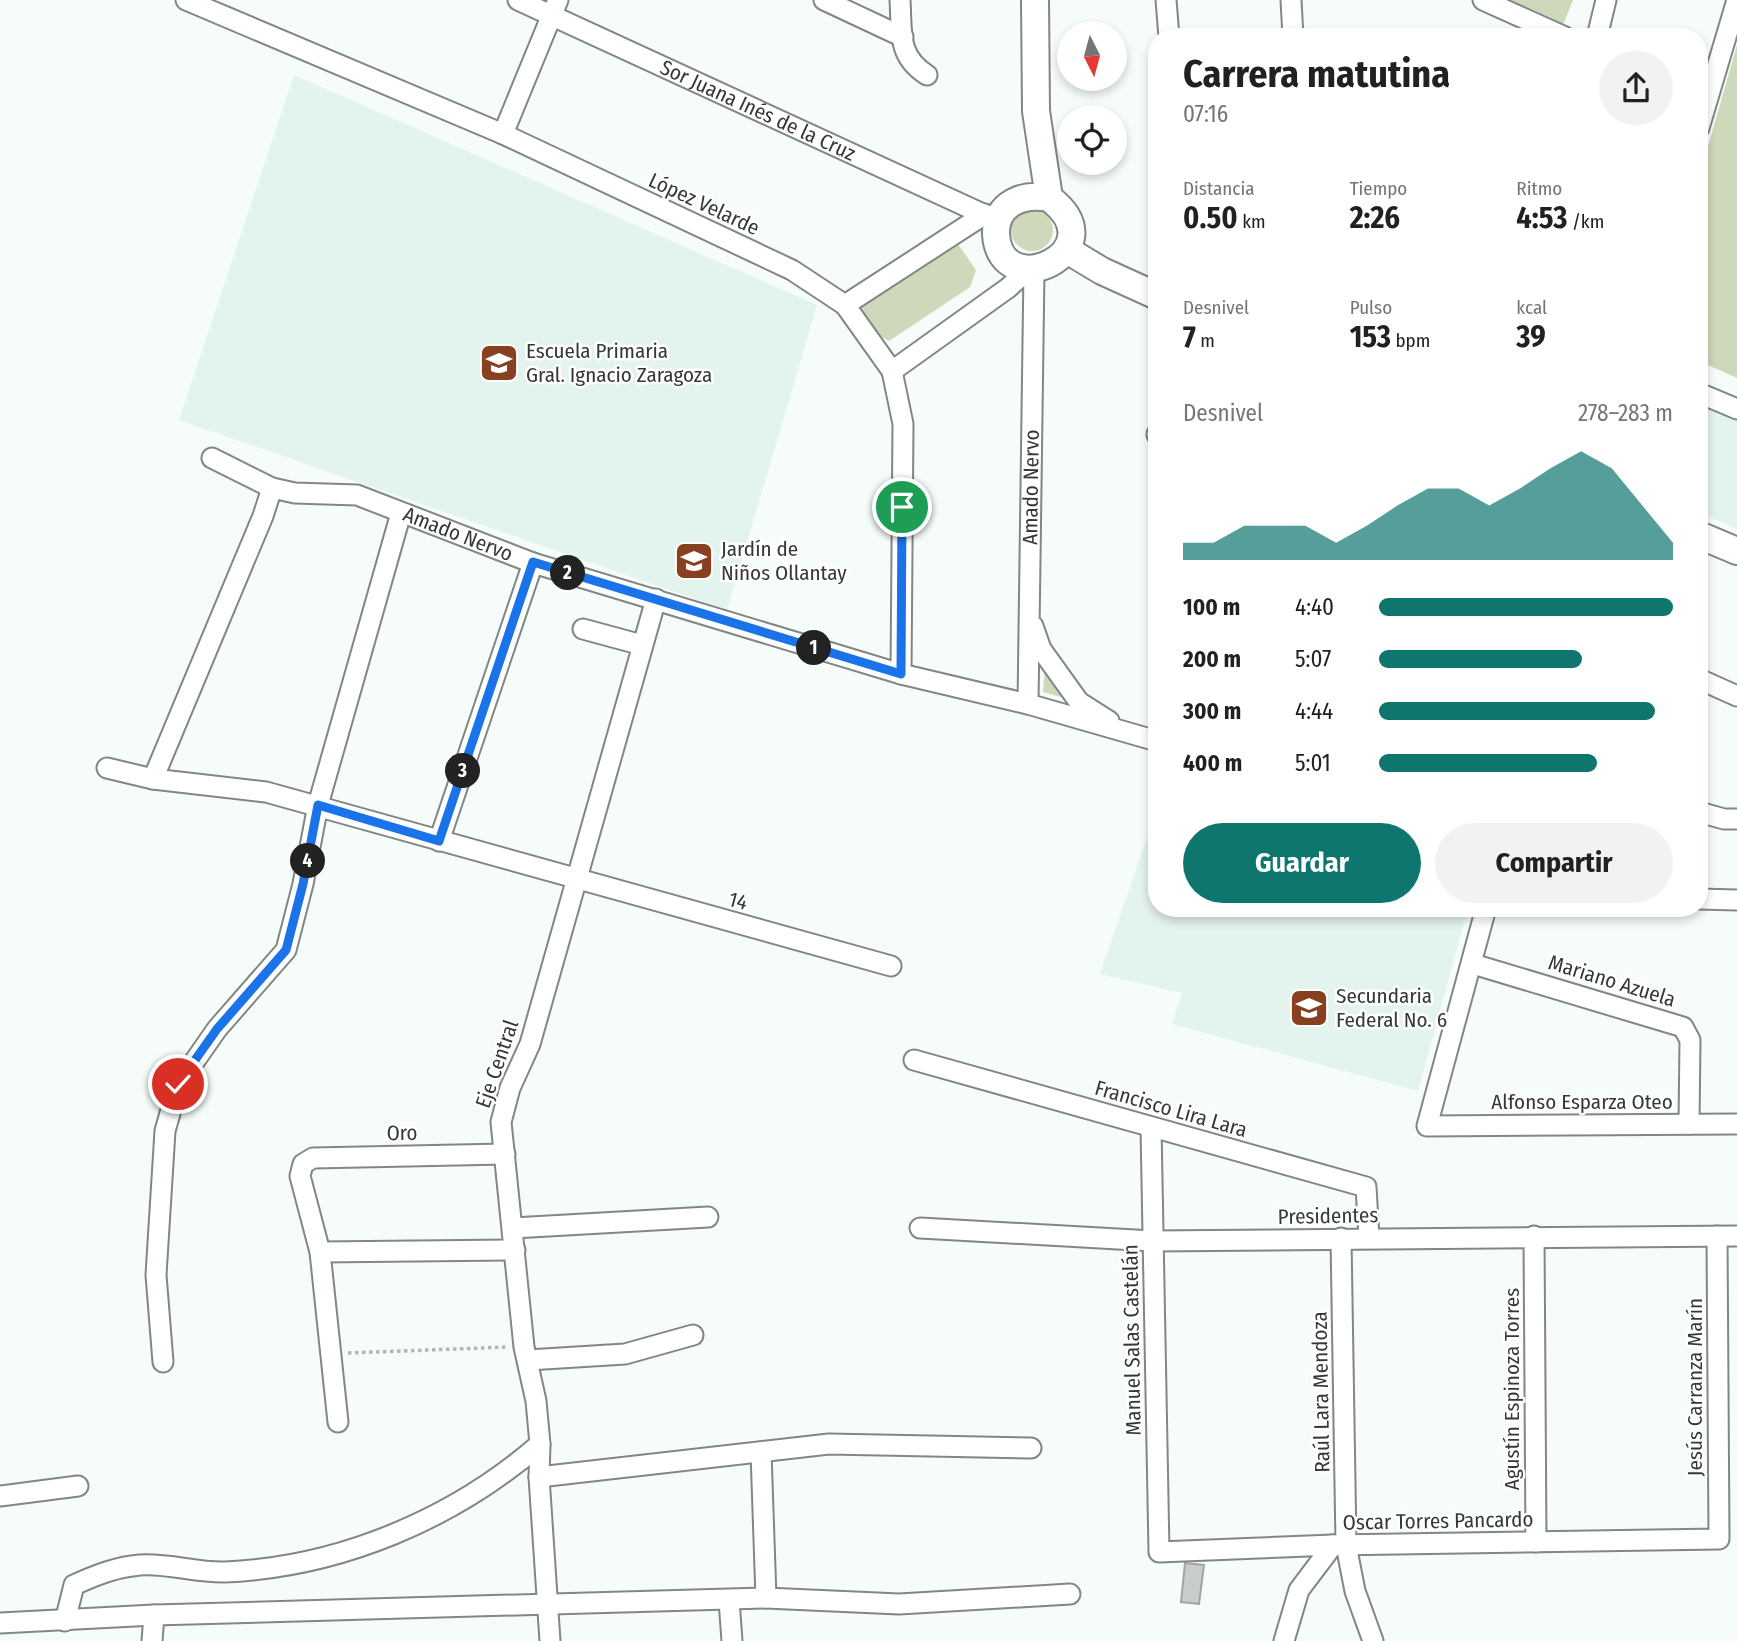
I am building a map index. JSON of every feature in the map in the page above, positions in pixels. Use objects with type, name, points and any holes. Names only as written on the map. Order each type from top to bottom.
[{"type":"main road","points":[[1035,0],[1037,111],[1049,198]]},
{"type":"main road","points":[[1034,195],[1049,198],[1061,207],[1069,220],[1071,236],[1067,250],[1048,267],[1031,269],[1018,266],[1005,257],[991,218],[1019,198],[1034,195]]},
{"type":"main road","points":[[1067,250],[1102,271],[1148,292]]},
{"type":"main road","points":[[1708,539],[1737,551]]},
{"type":"street","name":"López Velarde","points":[[186,0],[503,134],[792,270],[845,305],[892,372],[903,424],[901,674]]},
{"type":"street","name":"Sor Juana Inés de la Cruz","points":[[518,0],[555,8],[991,218]]},
{"type":"street","points":[[824,0],[903,37]]},
{"type":"street","points":[[900,0],[905,55],[914,67],[926,75]]},
{"type":"street","points":[[1166,0],[1168,28]]},
{"type":"street","points":[[1291,0],[1293,28]]},
{"type":"street","points":[[1483,0],[1545,28]]},
{"type":"street","points":[[1599,28],[1606,0]]},
{"type":"street","points":[[1708,81],[1737,0]]},
{"type":"street","points":[[503,134],[555,8]]},
{"type":"street","points":[[845,305],[991,218]]},
{"type":"street","points":[[892,372],[1031,269]]},
{"type":"street","name":"Amado Nervo","points":[[1028,704],[1031,269]]},
{"type":"street","points":[[1708,397],[1737,409]]},
{"type":"street","name":"Amado Nervo","points":[[212,458],[272,488],[295,493],[357,495],[533,562],[901,674],[1028,704],[1148,738]]},
{"type":"street","points":[[153,779],[263,516],[272,488]]},
{"type":"street","points":[[163,1362],[156,1275],[164,1132],[178,1084],[217,1029],[286,950],[303,884],[318,805],[401,513]]},
{"type":"street","points":[[439,841],[533,562]]},
{"type":"street","name":"Eje Central","points":[[550,1641],[539,1477],[540,1444],[526,1354],[501,1122],[510,1088],[530,1044],[656,599]]},
{"type":"street","points":[[1029,615],[1041,649],[1079,702],[1127,732]]},
{"type":"street","points":[[583,629],[642,645]]},
{"type":"street","points":[[1708,683],[1737,696]]},
{"type":"street","name":"14","points":[[107,768],[153,779],[266,792],[318,805],[575,880],[891,966]]},
{"type":"street","points":[[1708,815],[1737,819]]},
{"type":"street","points":[[1708,899],[1737,900]]},
{"type":"street","points":[[1473,964],[1484,917]]},
{"type":"street","name":"Mariano Azuela","points":[[1473,964],[1684,1027],[1690,1040],[1689,1124]]},
{"type":"street","name":"Alfonso Esparza Oteo","points":[[1473,964],[1427,1126],[1737,1124]]},
{"type":"street","name":"Francisco Lira Lara","points":[[914,1060],[1366,1187],[1369,1238]]},
{"type":"street","name":"Manuel Salas Castelán","points":[[1151,1126],[1159,1552]]},
{"type":"street","name":"Oro","points":[[320,1252],[300,1176],[303,1164],[313,1158],[505,1154]]},
{"type":"street","points":[[513,1228],[708,1217]]},
{"type":"street","name":"Presidentes","points":[[920,1228],[1153,1241],[1737,1236]]},
{"type":"street","name":"Agustín Espinoza Torres","points":[[1534,1236],[1536,1542]]},
{"type":"street","name":"Jesús Carranza Marín","points":[[1717,1236],[1719,1539]]},
{"type":"street","name":"Raúl Lara Mendoza","points":[[1341,1238],[1340,1545],[1373,1641]]},
{"type":"street","points":[[338,1422],[333,1353],[320,1252],[515,1250]]},
{"type":"street","points":[[526,1354],[625,1354],[693,1335]]},
{"type":"street","points":[[65,1621],[75,1585],[104,1572],[141,1565],[225,1572],[313,1560],[372,1545],[509,1471],[540,1444]]},
{"type":"street","points":[[539,1477],[829,1444],[1031,1448]]},
{"type":"street","points":[[761,1452],[766,1598]]},
{"type":"street","points":[[0,1496],[78,1486]]},
{"type":"street","name":"Oscar Torres Pancardo","points":[[1159,1552],[1340,1545],[1719,1539]]},
{"type":"street","points":[[1284,1641],[1299,1590],[1340,1545]]},
{"type":"street","points":[[0,1623],[154,1615],[766,1598],[899,1604],[1070,1594]]},
{"type":"street","points":[[729,1600],[732,1641]]},
{"type":"street","points":[[152,1641],[154,1615]]},
{"type":"path","points":[[333,1353],[526,1354]]},
{"type":"shaded area","name":"Escuela Primaria Gral. Ignacio Zaragoza","points":[[294,75],[817,305],[727,610],[179,420]]},
{"type":"shaded area","points":[[1708,409],[1737,421],[1737,529],[1708,516]]},
{"type":"shaded area","name":"Secundaria Federal No. 6","points":[[1148,835],[1148,917],[1466,917],[1418,1091],[1172,1024],[1182,993],[1100,974]]},
{"type":"green space","points":[[1501,0],[1573,0],[1562,28]]},
{"type":"green space","points":[[1737,45],[1737,378],[1708,365],[1708,146]]},
{"type":"green space","points":[[1032,209],[1047,215],[1053,230],[1047,245],[1032,251],[1017,245],[1011,230],[1017,215]]},
{"type":"green space","points":[[958,244],[976,270],[970,287],[889,341],[878,334],[865,319],[861,301],[945,245]]},
{"type":"green space","points":[[1045,665],[1071,700],[1043,692]]},
{"type":"building","points":[[1185,1563],[1204,1565],[1199,1604],[1181,1602]]},
{"type":"place","name":"Escuela Primaria Gral. Ignacio Zaragoza","points":[[499,363]]},
{"type":"place","name":"Jardín de Niños Ollantay","points":[[694,561]]},
{"type":"place","name":"Secundaria Federal No. 6","points":[[1309,1008]]},
{"type":"route","points":[[178,1084],[217,1029],[286,950],[303,884],[318,805],[439,841],[533,562],[901,674],[902,507]]}]
